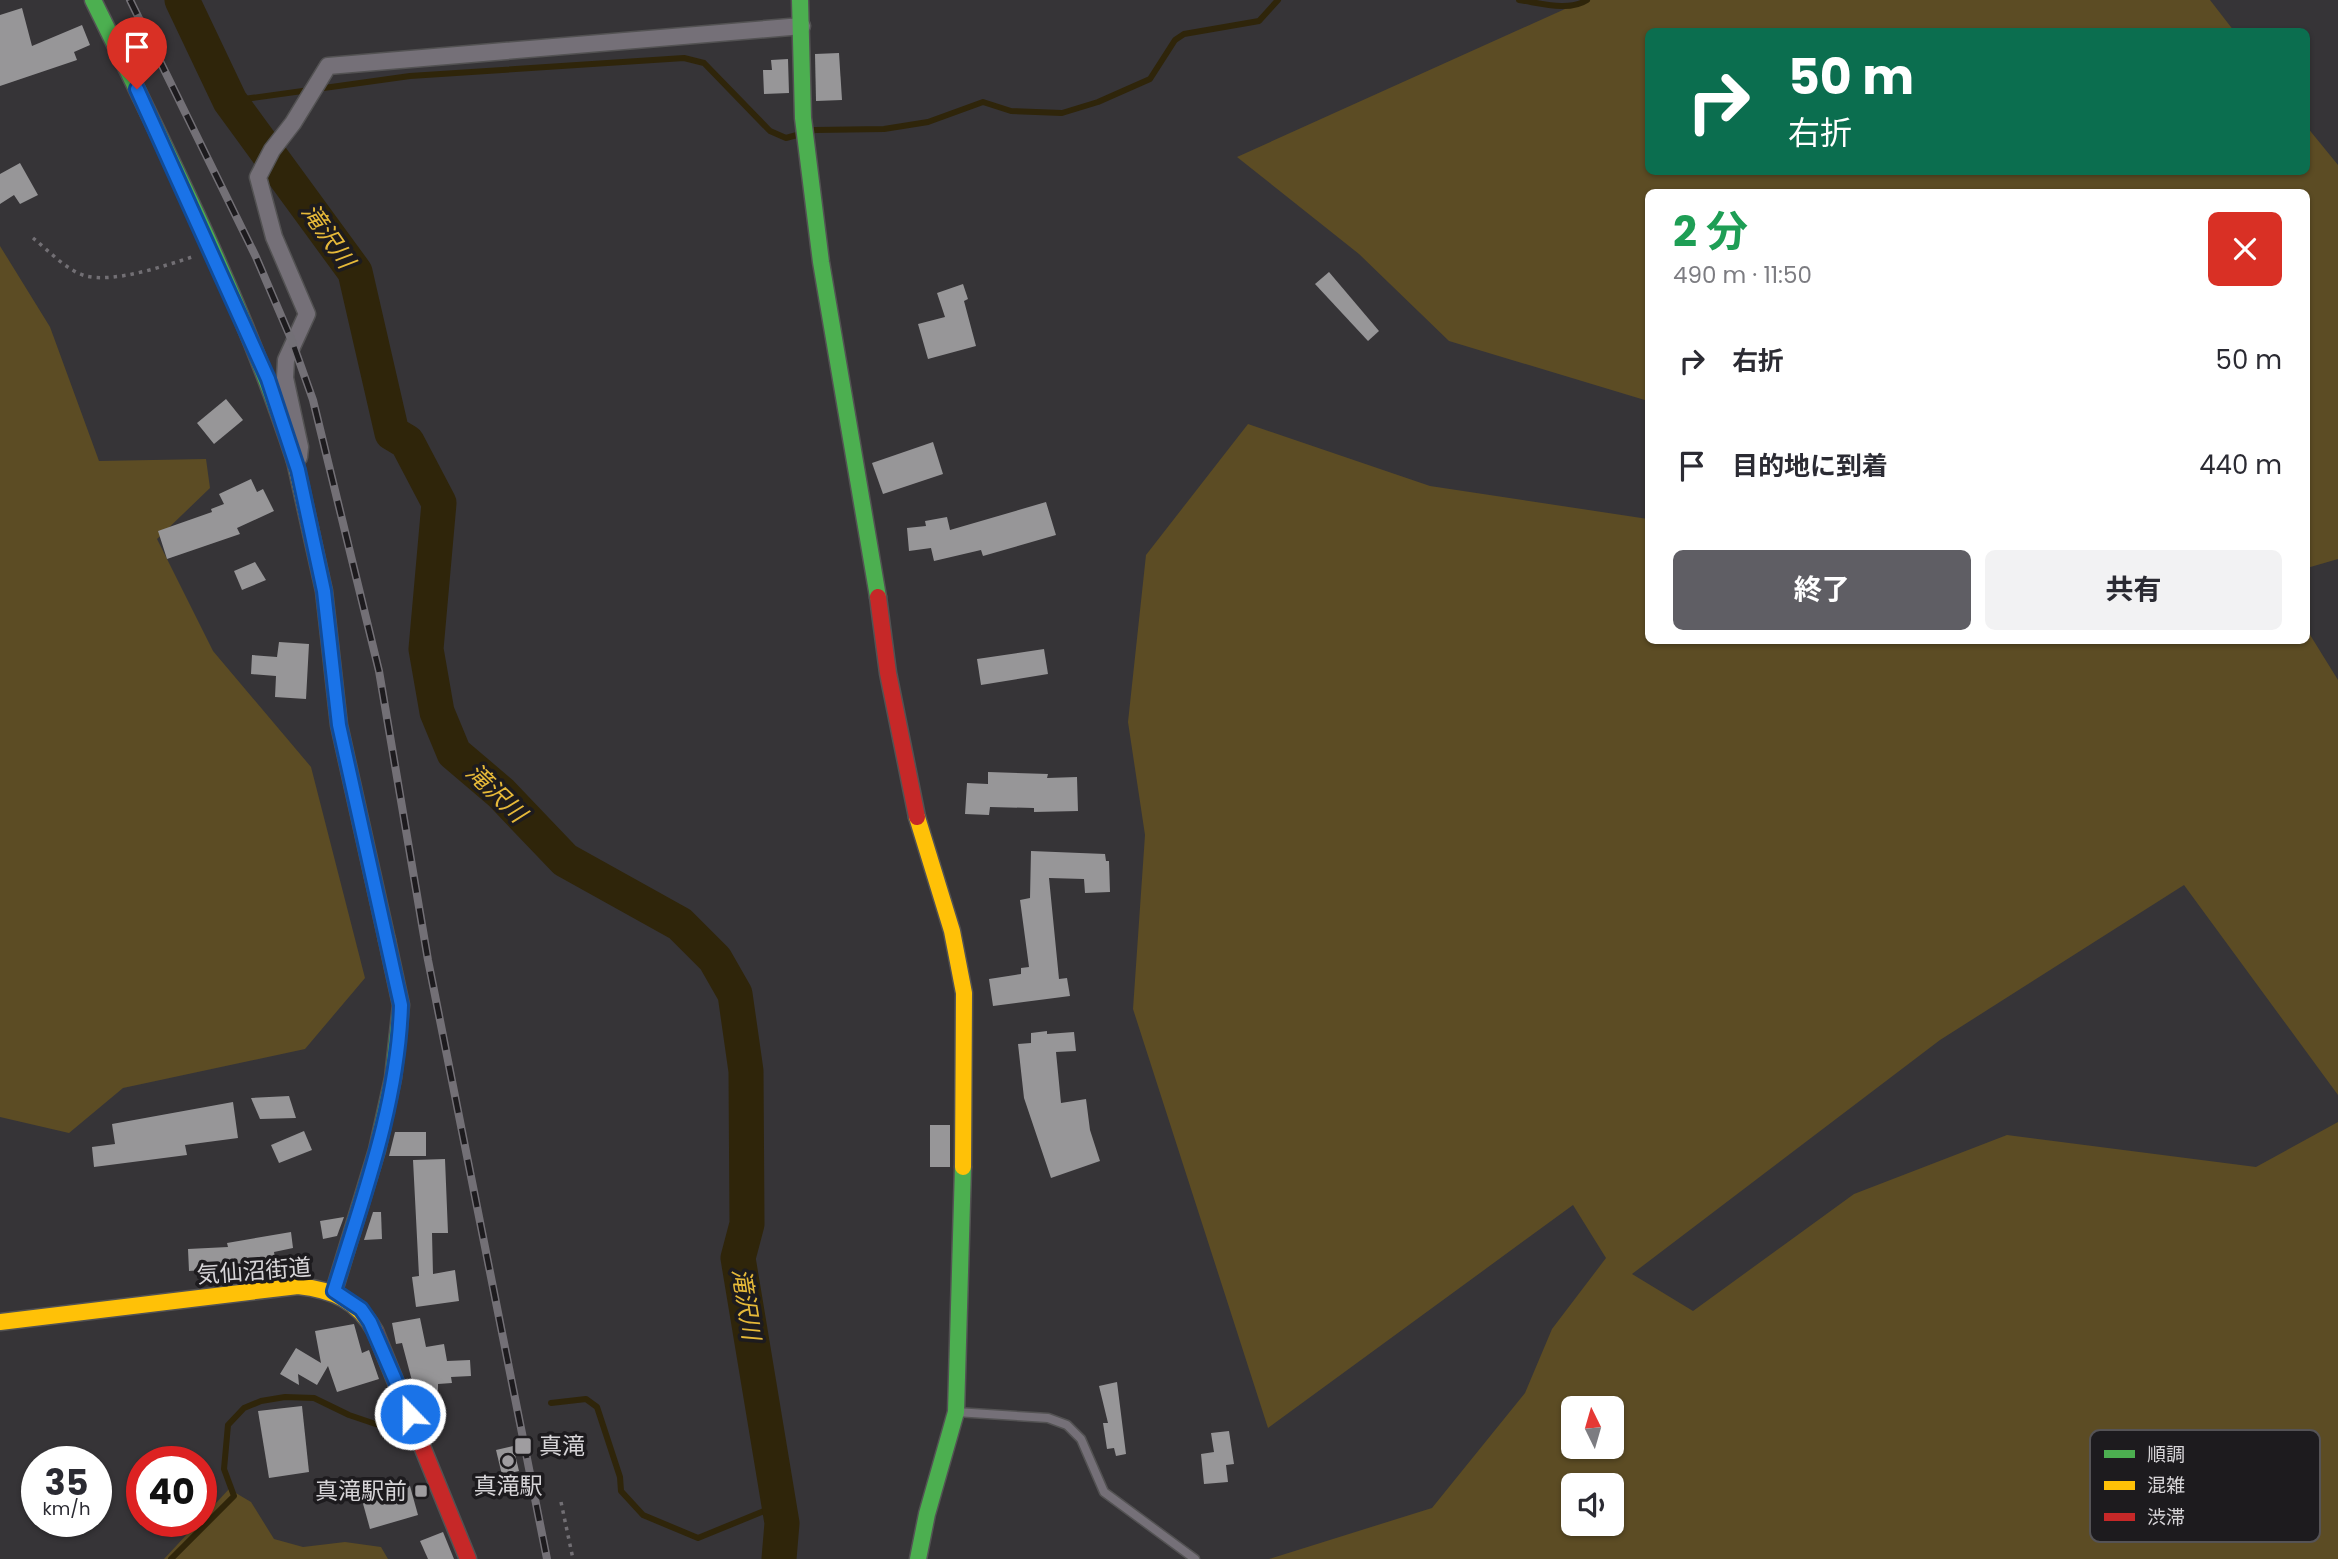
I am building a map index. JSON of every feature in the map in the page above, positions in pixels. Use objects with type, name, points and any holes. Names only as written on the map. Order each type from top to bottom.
[{"type":"street","points":[[93,0],[158,132],[268,379],[298,470],[324,591],[339,725],[401,1005],[400,1048],[391,1098],[334,1291]]},
{"type":"street","points":[[800,0],[803,118],[821,262],[873,564],[888,673],[917,818],[952,931],[964,993],[962,1281],[956,1412],[927,1514],[918,1559]]},
{"type":"street","points":[[298,470],[300,447],[285,378],[286,360],[307,314],[274,236],[258,177],[272,150],[293,123],[328,66],[802,26]]},
{"type":"street","name":"気仙沼街道","points":[[0,1322],[279,1287],[307,1286],[334,1291],[361,1309],[379,1339],[468,1559]]},
{"type":"lane","points":[[956,1412],[1048,1418],[1067,1425],[1081,1439],[1104,1492],[1195,1559]]},
{"type":"path","points":[[33,238],[86,276],[110,276],[156,269],[211,251]]},
{"type":"path","points":[[561,1502],[573,1559]]},
{"type":"shaded area","points":[[1585,0],[2210,0],[2232,28],[1645,28],[1645,175],[2310,175],[2310,131],[2338,165],[2338,559],[2310,567],[2310,189],[1645,189],[1645,400],[1449,341],[1359,254],[1237,157]]},
{"type":"shaded area","points":[[0,246],[50,327],[99,461],[206,459],[210,488],[157,539],[213,651],[311,767],[365,978],[305,1049],[123,1088],[69,1133],[0,1117]]},
{"type":"shaded area","points":[[1248,424],[1430,486],[1645,519],[1645,644],[2310,644],[2310,635],[2338,680],[2338,1095],[2184,885],[1940,1040],[1632,1274],[1693,1311],[1854,1194],[2007,1135],[2256,1167],[2338,1122],[2338,1559],[1269,1559],[1432,1508],[1525,1393],[1552,1329],[1606,1258],[1573,1205],[1268,1428],[1133,1009],[1145,835],[1128,722],[1146,555]]},
{"type":"shaded area","points":[[229,1489],[251,1502],[274,1539],[303,1547],[345,1542],[381,1547],[388,1559],[164,1559],[184,1537],[217,1537],[217,1502]]},
{"type":"building","points":[[22,8],[32,46],[82,25],[90,45],[74,52],[77,60],[0,86],[0,15]]},
{"type":"building","points":[[839,53],[842,100],[816,101],[815,54]]},
{"type":"building","points":[[788,59],[789,93],[764,94],[763,70],[772,70],[771,60]]},
{"type":"building","points":[[20,163],[38,195],[20,204],[14,195],[0,204],[0,174]]},
{"type":"building","points":[[1329,272],[1379,331],[1368,341],[1315,284]]},
{"type":"building","points":[[963,284],[968,299],[964,301],[976,346],[928,359],[918,324],[945,317],[937,293]]},
{"type":"building","points":[[226,399],[243,420],[214,444],[197,423]]},
{"type":"building","points":[[933,442],[943,474],[883,494],[872,463]]},
{"type":"building","points":[[251,479],[257,492],[263,489],[274,511],[237,528],[240,534],[167,559],[158,531],[212,512],[211,509],[224,504],[219,494]]},
{"type":"building","points":[[1046,502],[1056,535],[983,556],[981,550],[934,561],[931,548],[909,551],[907,528],[926,526],[925,521],[947,517],[950,530]]},
{"type":"building","points":[[255,562],[266,580],[242,590],[234,571]]},
{"type":"building","points":[[279,642],[309,644],[306,699],[275,697],[276,676],[251,674],[252,655],[277,657]]},
{"type":"building","points":[[1044,649],[1048,674],[981,685],[977,659]]},
{"type":"building","points":[[988,772],[1048,774],[1047,778],[1077,777],[1078,811],[1034,812],[1034,808],[990,807],[989,815],[965,814],[967,783],[988,784]]},
{"type":"building","points":[[1031,851],[1105,854],[1106,861],[1109,861],[1110,892],[1085,893],[1084,879],[1049,878],[1059,979],[1067,978],[1070,996],[993,1006],[989,979],[1021,974],[1021,968],[1029,967],[1020,900],[1030,898]]},
{"type":"building","points":[[1047,1031],[1047,1034],[1074,1032],[1076,1051],[1056,1052],[1061,1103],[1086,1099],[1090,1130],[1100,1161],[1051,1178],[1024,1098],[1018,1044],[1031,1043],[1031,1033]]},
{"type":"building","points":[[289,1096],[296,1118],[260,1119],[251,1098]]},
{"type":"building","points":[[233,1102],[238,1138],[185,1145],[187,1155],[94,1167],[92,1147],[115,1144],[112,1124]]},
{"type":"building","points":[[930,1125],[950,1125],[950,1167],[930,1167]]},
{"type":"building","points":[[304,1131],[312,1150],[279,1163],[271,1145]]},
{"type":"building","points":[[395,1132],[426,1132],[426,1156],[389,1156]]},
{"type":"building","points":[[445,1159],[448,1233],[432,1233],[433,1274],[455,1270],[459,1301],[416,1307],[412,1277],[419,1276],[413,1160]]},
{"type":"building","points":[[373,1212],[381,1212],[382,1239],[364,1240]]},
{"type":"building","points":[[344,1217],[337,1236],[323,1239],[320,1221]]},
{"type":"building","points":[[291,1232],[293,1248],[274,1252],[276,1264],[189,1271],[188,1249],[228,1247],[227,1243]]},
{"type":"building","points":[[420,1318],[426,1347],[444,1344],[447,1361],[470,1360],[471,1376],[451,1377],[452,1383],[438,1384],[438,1394],[416,1396],[402,1343],[396,1344],[392,1323]]},
{"type":"building","points":[[354,1324],[362,1353],[369,1350],[379,1379],[337,1392],[328,1366],[317,1385],[298,1374],[299,1385],[280,1374],[296,1348],[321,1363],[315,1331]]},
{"type":"building","points":[[1117,1382],[1126,1454],[1116,1456],[1114,1448],[1107,1449],[1103,1423],[1108,1423],[1099,1386]]},
{"type":"building","points":[[302,1406],[309,1472],[269,1478],[258,1411]]},
{"type":"building","points":[[1229,1431],[1234,1464],[1226,1465],[1228,1482],[1204,1484],[1201,1454],[1214,1452],[1211,1433]]},
{"type":"building","name":"真滝駅","points":[[513,1446],[519,1471],[502,1475],[496,1450]]},
{"type":"building","points":[[410,1486],[418,1515],[370,1529],[362,1500]]},
{"type":"building","points":[[443,1532],[454,1559],[428,1559],[420,1541]]},
{"type":"waterway","name":"滝沢川","points":[[182,0],[230,101],[355,272],[392,433],[407,442],[439,503],[426,649],[437,712],[454,753],[501,793],[565,860],[680,924],[715,959],[735,994],[746,1071],[747,1224],[738,1258],[782,1523],[779,1559]]},
{"type":"waterway","points":[[230,101],[410,76],[684,58],[704,63],[770,131],[786,138],[815,130],[884,129],[928,122],[983,102],[1011,111],[1062,113],[1098,102],[1150,79],[1175,40],[1184,34],[1259,21],[1278,0]]},
{"type":"waterway","points":[[1519,0],[1563,6],[1580,4],[1587,0]]},
{"type":"waterway","points":[[171,1559],[234,1496],[224,1469],[228,1425],[244,1408],[261,1401],[285,1397],[314,1398],[349,1415],[405,1434]]},
{"type":"waterway","points":[[551,1403],[586,1399],[597,1407],[620,1477],[621,1491],[643,1515],[698,1538],[764,1511],[776,1488]]},
{"type":"railway","points":[[130,0],[256,257],[292,341],[313,400],[379,671],[428,960],[547,1559]]},
{"type":"traffic: fast","points":[[93,0],[176,170],[228,285],[295,461]]},
{"type":"traffic: fast","points":[[800,0],[803,118],[821,262],[878,597]]},
{"type":"traffic: fast","points":[[334,1291],[377,1150],[393,1078],[401,1005],[387,940]]},
{"type":"traffic: fast","points":[[918,1559],[927,1514],[956,1412],[963,1167]]},
{"type":"traffic: slow","points":[[295,461],[324,591],[339,725],[387,940]]},
{"type":"traffic: slow","points":[[917,817],[952,931],[964,993],[963,1167]]},
{"type":"traffic: slow","points":[[0,1322],[298,1286],[322,1290],[343,1298],[360,1311],[375,1331]]},
{"type":"traffic: jam","points":[[878,597],[888,673],[917,817]]},
{"type":"traffic: jam","points":[[375,1331],[468,1559]]},
{"type":"place","name":"真滝","points":[[523,1446]]},
{"type":"place","name":"真滝駅","points":[[508,1461]]},
{"type":"place","name":"真滝駅前","points":[[421,1491]]},
{"type":"route","points":[[137,89],[268,379],[298,470],[315,544],[324,591],[339,725],[401,1005],[400,1048],[391,1098],[334,1291],[351,1300],[370,1322],[410,1414]]}]
